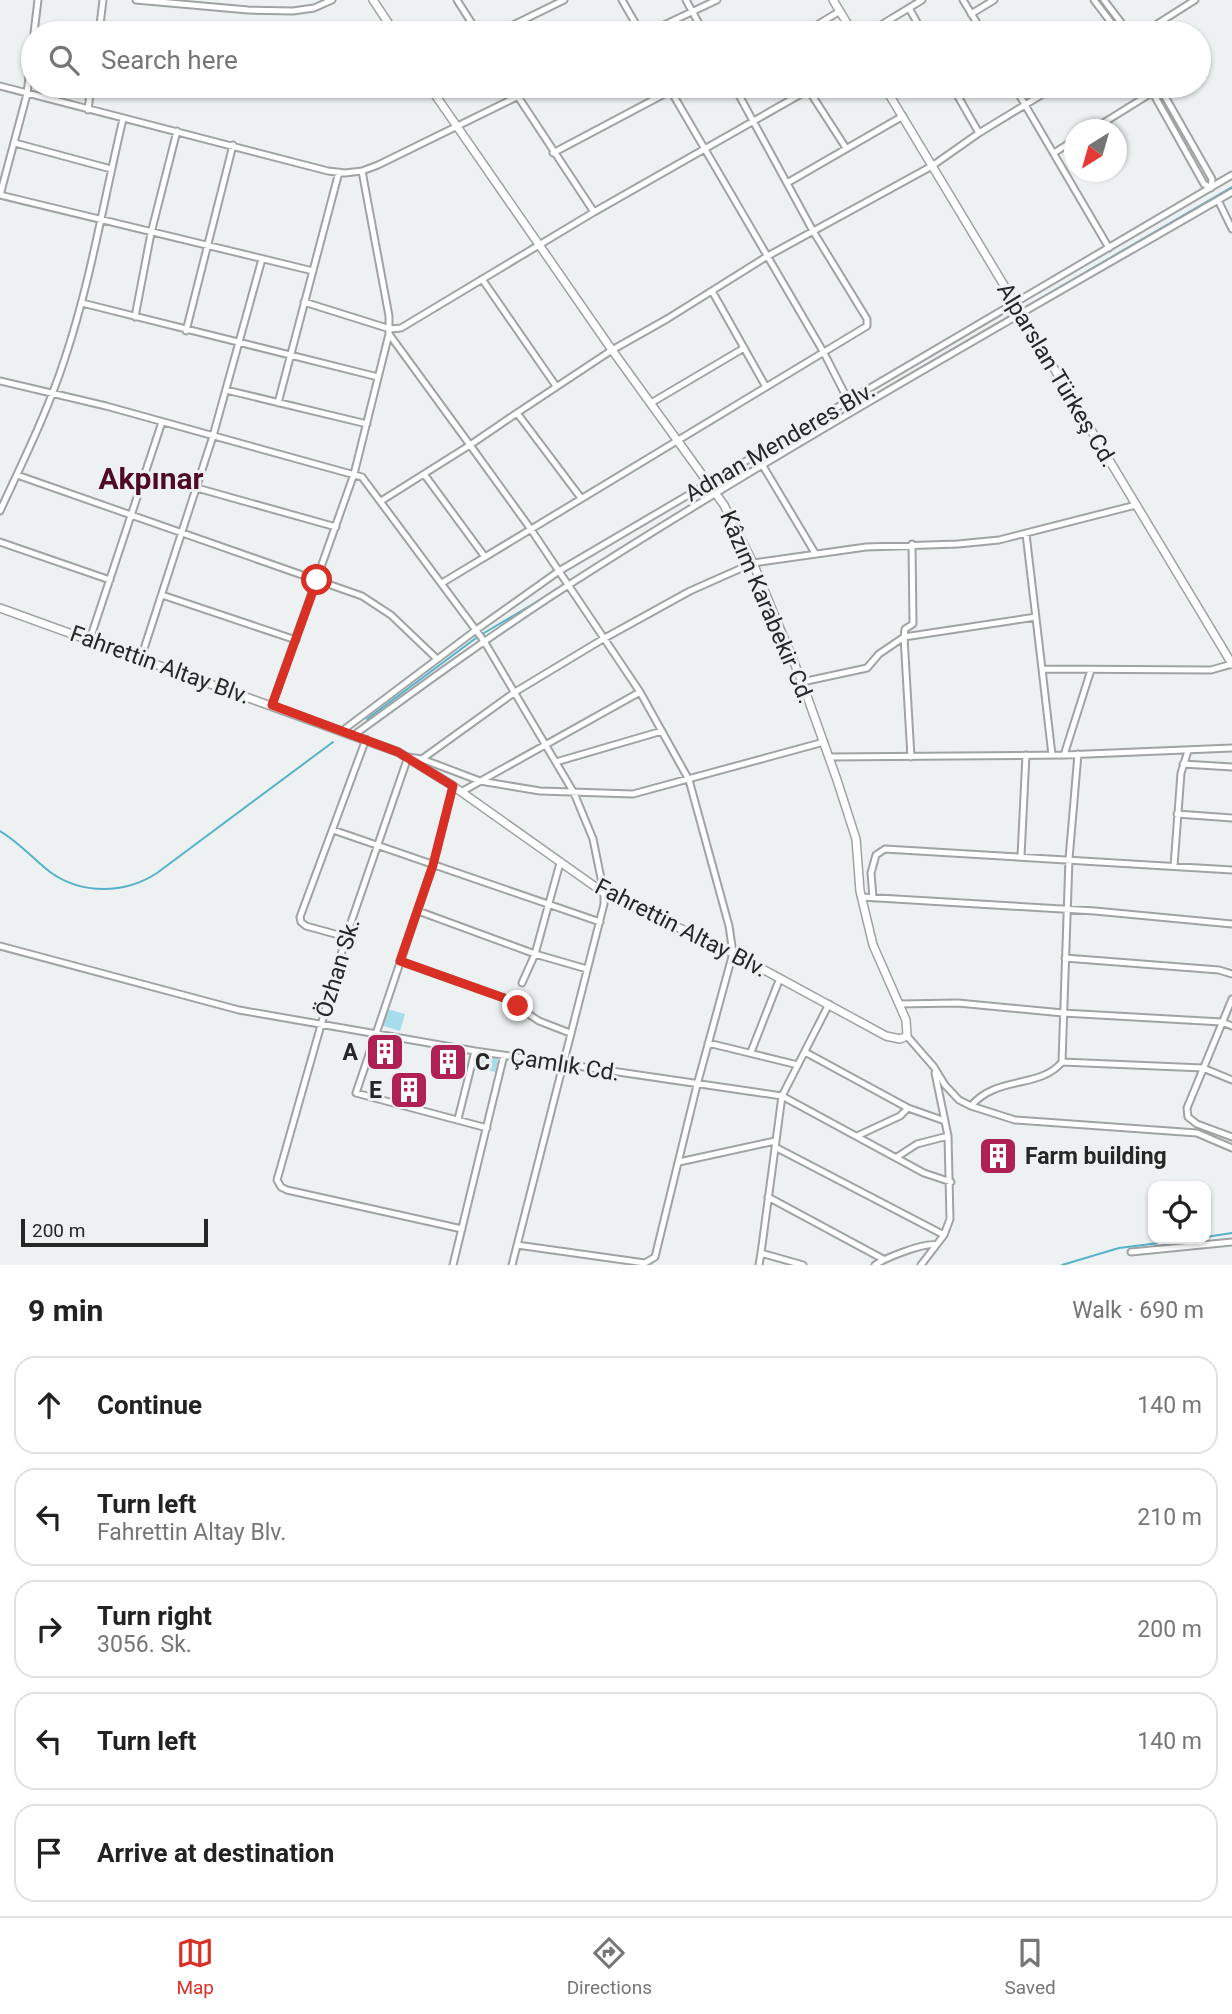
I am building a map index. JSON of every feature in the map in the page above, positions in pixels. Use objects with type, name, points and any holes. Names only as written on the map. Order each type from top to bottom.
[{"type":"street","points":[[35,21],[38,0]]},
{"type":"street","points":[[100,21],[103,0]]},
{"type":"street","points":[[136,0],[248,10],[304,10],[332,0]]},
{"type":"street","points":[[373,0],[387,21]]},
{"type":"street","points":[[457,0],[470,21]]},
{"type":"street","points":[[519,21],[551,3],[564,0]]},
{"type":"street","points":[[622,0],[634,21]]},
{"type":"street","points":[[686,0],[697,21]]},
{"type":"street","points":[[673,21],[717,0]]},
{"type":"street","points":[[833,0],[846,21]]},
{"type":"street","points":[[888,21],[922,0]]},
{"type":"street","points":[[963,0],[975,21]]},
{"type":"street","points":[[971,14],[994,0]]},
{"type":"street","points":[[1094,0],[1110,21]]},
{"type":"street","points":[[1104,0],[1120,21]]},
{"type":"street","points":[[1162,21],[1195,0]]},
{"type":"street","points":[[909,8],[916,21]]},
{"type":"street","points":[[824,21],[840,11]]},
{"type":"street","points":[[0,86],[21,92]]},
{"type":"street","points":[[26,98],[0,195],[313,271]]},
{"type":"street","points":[[42,98],[339,172],[362,171],[378,165],[513,98]]},
{"type":"street","points":[[88,110],[90,98]]},
{"type":"street","name":"Kâzım Karabekir Cd.","points":[[437,98],[538,246],[717,494],[753,563],[802,682],[856,839],[862,897],[873,945],[906,1020],[907,1036]]},
{"type":"street","points":[[518,98],[594,212]]},
{"type":"street","points":[[553,153],[651,98]]},
{"type":"street","points":[[675,98],[824,354],[849,402]]},
{"type":"street","points":[[442,583],[678,439],[824,354],[862,330],[868,321],[813,230],[741,98]]},
{"type":"street","points":[[390,332],[791,98]]},
{"type":"street","points":[[814,98],[846,148]]},
{"type":"street","name":"Alparslan Türkeş Cd.","points":[[891,98],[1232,664]]},
{"type":"street","points":[[959,98],[979,133]]},
{"type":"street","points":[[1021,98],[1109,248]]},
{"type":"street","points":[[381,500],[470,445],[612,350],[766,257],[932,166],[1035,98]]},
{"type":"street","points":[[1108,119],[1138,98]]},
{"type":"street","points":[[1156,98],[1204,184],[1211,188],[1212,179],[1166,98]]},
{"type":"street","points":[[787,183],[903,117]]},
{"type":"street","points":[[0,512],[52,394],[82,303],[123,119]]},
{"type":"street","points":[[135,317],[150,233],[177,131]]},
{"type":"street","points":[[15,143],[111,169]]},
{"type":"street","points":[[186,331],[233,145]]},
{"type":"street","points":[[1054,153],[1064,146]]},
{"type":"street","points":[[272,705],[354,474],[390,332],[390,316],[362,171]]},
{"type":"street","points":[[278,403],[339,172]]},
{"type":"street","name":"Adnan Menderes Blv.","points":[[342,731],[559,571],[1232,175]]},
{"type":"street","name":"Adnan Menderes Blv.","points":[[354,735],[484,641],[568,586],[763,466],[1232,192]]},
{"type":"street","points":[[1218,200],[1232,229]]},
{"type":"street","points":[[141,658],[213,436],[262,259]]},
{"type":"street","points":[[482,279],[556,386]]},
{"type":"street","points":[[712,292],[766,387]]},
{"type":"street","points":[[304,302],[390,332],[530,528],[640,692],[690,780],[729,926],[733,953],[655,1257],[645,1263],[517,1245]]},
{"type":"street","points":[[82,303],[378,377]]},
{"type":"street","points":[[651,403],[744,348]]},
{"type":"street","points":[[0,380],[354,474],[365,480],[484,641],[574,793],[593,839],[604,893],[600,922],[561,1064],[512,1265]]},
{"type":"street","points":[[226,390],[367,424]]},
{"type":"street","points":[[517,414],[581,498]]},
{"type":"street","points":[[90,639],[162,422]]},
{"type":"street","points":[[763,466],[815,553]]},
{"type":"street","points":[[424,474],[485,557]]},
{"type":"street","points":[[17,475],[362,596],[379,606],[437,659]]},
{"type":"street","points":[[197,488],[336,527]]},
{"type":"street","points":[[422,759],[515,692],[603,639],[690,591],[753,563],[815,553],[912,544],[979,542],[1026,534],[1136,505]]},
{"type":"street","points":[[1026,534],[1052,755]]},
{"type":"street","points":[[0,542],[110,580]]},
{"type":"street","points":[[911,757],[904,637],[905,629],[913,624],[912,544]]},
{"type":"street","points":[[162,595],[296,640]]},
{"type":"street","name":"Fahrettin Altay Blv.","points":[[0,608],[366,739],[408,757],[604,893],[733,953],[886,1036],[900,1039],[907,1036]]},
{"type":"street","points":[[802,682],[867,668],[879,653],[904,637],[1036,617]]},
{"type":"street","points":[[1042,668],[1211,670],[1232,664]]},
{"type":"street","points":[[1064,755],[1091,670]]},
{"type":"street","points":[[461,792],[640,692]]},
{"type":"street","points":[[556,762],[662,731]]},
{"type":"street","points":[[346,937],[308,927],[301,921],[366,739]]},
{"type":"street","points":[[408,757],[422,759],[480,781],[540,792],[634,794],[824,742]]},
{"type":"street","points":[[829,757],[1064,755],[1232,748]]},
{"type":"street","points":[[1174,866],[1177,814],[1188,751]]},
{"type":"street","points":[[971,1107],[987,1092],[1054,1072],[1062,1062],[1069,859],[1078,754]]},
{"type":"street","points":[[1021,856],[1026,755]]},
{"type":"street","name":"Özhan Sk.","points":[[408,757],[346,937],[277,1181],[287,1190],[462,1229]]},
{"type":"street","points":[[1184,764],[1232,767]]},
{"type":"street","points":[[453,786],[433,865],[356,1093],[487,1128]]},
{"type":"street","points":[[1177,814],[1232,818]]},
{"type":"street","points":[[334,830],[600,922]]},
{"type":"street","points":[[873,898],[871,873],[876,855],[885,849],[1232,870]]},
{"type":"street","points":[[522,983],[535,954],[560,863]]},
{"type":"street","points":[[862,897],[1067,909],[1232,924]]},
{"type":"street","points":[[418,912],[535,954],[587,969]]},
{"type":"street","name":"Çamlık Cd.","points":[[0,946],[209,1003],[273,1016],[475,1051],[782,1096],[924,1174],[951,1182]]},
{"type":"street","points":[[1065,958],[1219,970],[1232,974]]},
{"type":"street","points":[[400,961],[504,998],[539,1021],[570,1033]]},
{"type":"street","points":[[751,1052],[779,978]]},
{"type":"street","points":[[1232,999],[1187,1108],[1188,1117],[1197,1124],[1232,1137]]},
{"type":"street","points":[[899,1004],[958,1003],[1063,1013],[1222,1022],[1232,1026]]},
{"type":"street","points":[[759,1265],[782,1096],[829,1004]]},
{"type":"street","points":[[907,1036],[934,1067],[945,1085],[959,1100],[971,1107],[1015,1120],[1197,1133],[1232,1148]]},
{"type":"street","points":[[708,1043],[798,1065]]},
{"type":"street","points":[[458,1119],[475,1051]]},
{"type":"street","points":[[805,1052],[908,1108],[945,1121]]},
{"type":"street","points":[[453,1265],[504,1055]]},
{"type":"street","points":[[1062,1062],[1203,1068],[1232,1080]]},
{"type":"street","points":[[921,1265],[944,1236],[950,1219],[948,1136],[934,1067]]},
{"type":"street","points":[[857,1136],[900,1116],[908,1108]]},
{"type":"street","points":[[897,1157],[917,1144],[948,1136]]},
{"type":"street","points":[[679,1162],[775,1144],[944,1236]]},
{"type":"street","points":[[768,1196],[883,1259]]},
{"type":"street","points":[[1131,1252],[1232,1242]]},
{"type":"street","points":[[875,1265],[883,1259],[924,1244],[936,1245]]},
{"type":"street","points":[[761,1253],[803,1265]]},
{"type":"street","points":[[600,1265],[601,1257]]},
{"type":"shaded area","points":[[384,1008],[405,1014],[400,1031],[380,1025]]},
{"type":"shaded area","points":[[479,1055],[498,1059],[495,1072],[476,1067]]},
{"type":"waterway","points":[[1026,307],[1232,187]]},
{"type":"waterway","points":[[484,633],[555,591]]},
{"type":"waterway","points":[[367,719],[476,638]]},
{"type":"waterway","points":[[0,831],[62,880],[89,888],[131,885],[157,873],[333,742]]},
{"type":"waterway","points":[[1211,1236],[1232,1233]]},
{"type":"waterway","points":[[1062,1265],[1119,1248],[1151,1244]]},
{"type":"place","name":"A","points":[[385,1052]]},
{"type":"place","name":"C","points":[[448,1062]]},
{"type":"place","name":"E","points":[[409,1090]]},
{"type":"place","name":"Farm building","points":[[998,1156]]},
{"type":"district","name":"Akpınar","points":[[151,478]]},
{"type":"route","points":[[317,580],[272,705],[398,752],[453,786],[433,865],[400,961],[504,998],[518,1006]]}]
